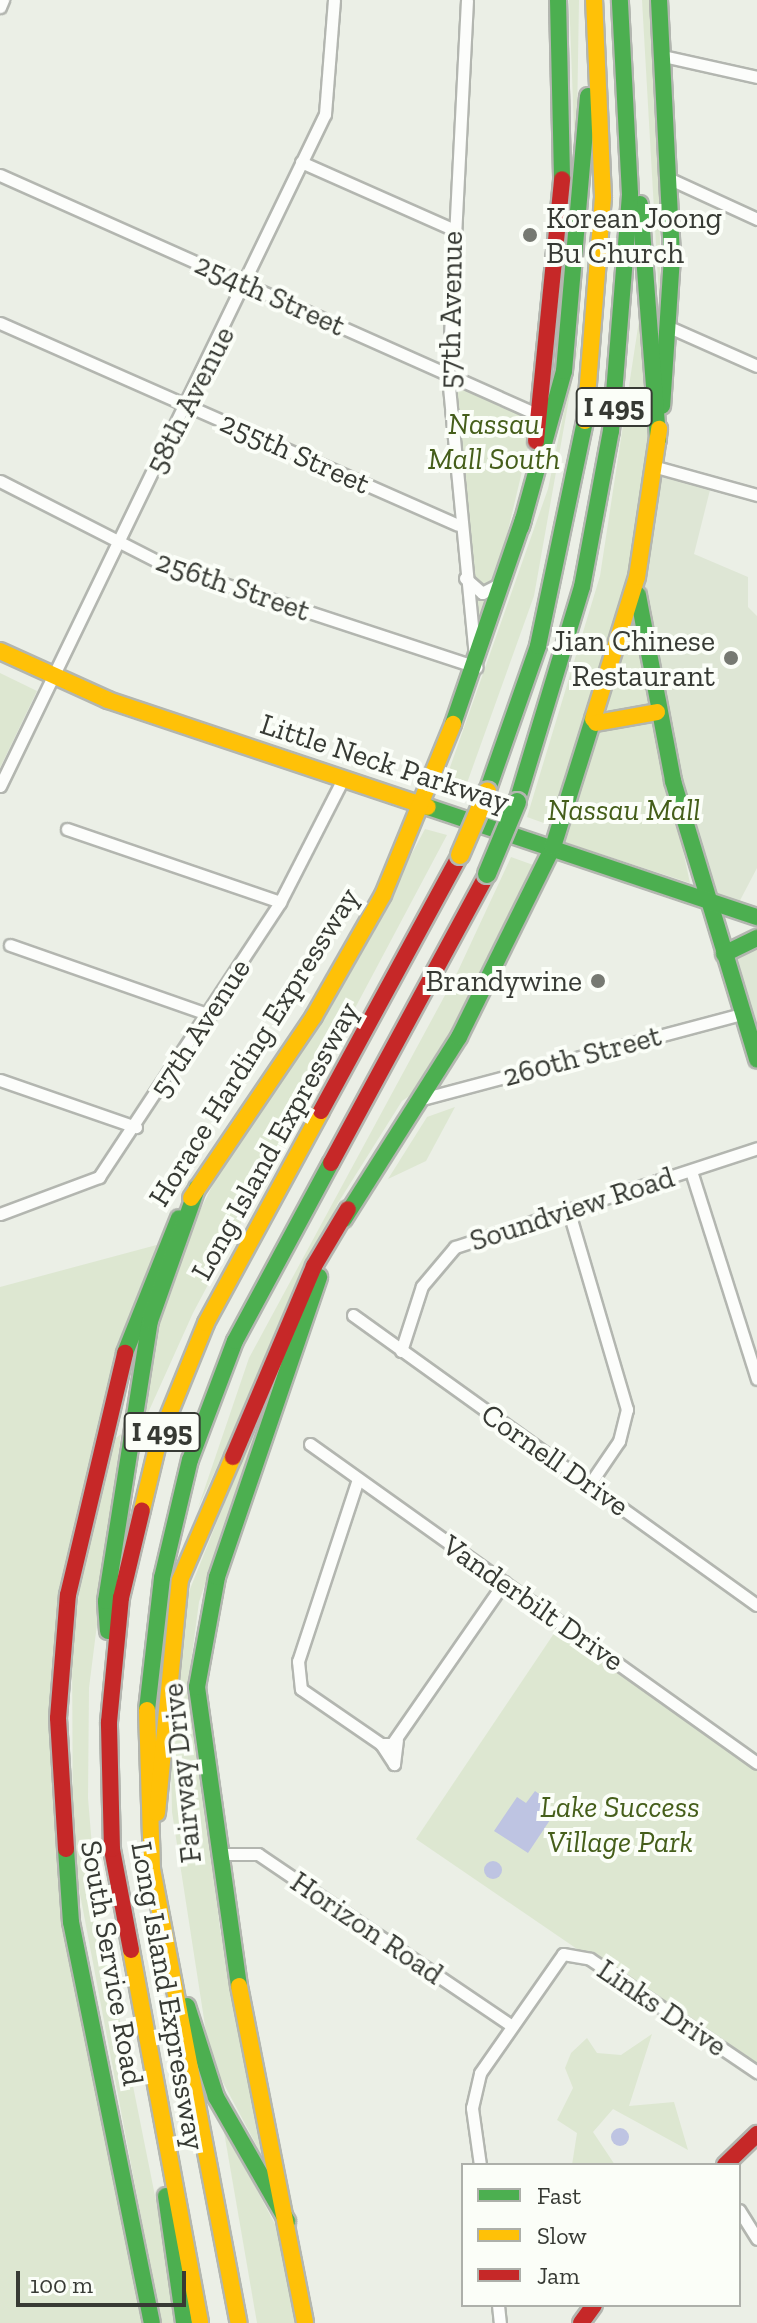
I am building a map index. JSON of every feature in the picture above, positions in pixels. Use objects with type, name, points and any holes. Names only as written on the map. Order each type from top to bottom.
[{"type":"main road","name":"Horace Harding Expressway","points":[[167,1240],[197,1188],[349,958],[424,806],[504,582],[521,527],[541,416],[563,199],[558,0]]},
{"type":"main road","points":[[521,527],[546,455],[579,262],[592,0]]},
{"type":"main road","name":"Long Island Expressway","points":[[200,2323],[116,1890],[111,1683],[138,1516],[189,1362],[460,855],[487,792],[538,646],[584,431],[603,197],[592,0]]},
{"type":"main road","name":"Long Island Expressway","points":[[239,2323],[165,1950],[152,1869],[145,1785],[150,1660],[170,1538],[204,1419],[254,1303],[487,874],[517,802],[564,658],[598,511],[624,322],[630,114],[620,0]]},
{"type":"main road","points":[[422,1099],[493,976],[553,847],[596,723],[637,577],[656,467],[669,327],[670,179],[659,0]]},
{"type":"main road","points":[[630,114],[658,439]]},
{"type":"main road","points":[[637,577],[657,712],[708,900],[757,1060]]},
{"type":"main road","name":"Little Neck Parkway","points":[[0,651],[51,676],[343,779],[757,917]]},
{"type":"main road","points":[[596,723],[657,712]]},
{"type":"main road","points":[[724,954],[757,938]]},
{"type":"main road","name":"Fairway Drive","points":[[305,2323],[218,1854],[197,1687],[205,1616],[348,1209],[422,1099]]},
{"type":"main road","points":[[111,1683],[106,1601],[147,1335],[197,1188]]},
{"type":"main road","points":[[152,1869],[164,1684],[180,1580],[314,1266],[348,1209]]},
{"type":"main road","name":"South Service Road","points":[[152,2323],[71,1922],[58,1732],[83,1515],[135,1316],[167,1240]]},
{"type":"main road","points":[[165,1950],[212,2088],[287,2221]]},
{"type":"main road","points":[[727,2163],[757,2134]]},
{"type":"main road","points":[[166,2156],[165,2226],[184,2323]]},
{"type":"street","points":[[0,7],[3,0]]},
{"type":"street","name":"58th Avenue","points":[[0,786],[116,543],[247,285],[325,114],[334,0]]},
{"type":"street","name":"57th Avenue","points":[[467,0],[450,228],[448,375],[457,525],[476,667]]},
{"type":"street","points":[[663,56],[757,77]]},
{"type":"street","points":[[301,162],[450,228]]},
{"type":"street","name":"254th Street","points":[[0,175],[541,416]]},
{"type":"street","points":[[670,179],[757,219]]},
{"type":"street","name":"255th Street","points":[[0,323],[457,525]]},
{"type":"street","points":[[669,327],[757,366]]},
{"type":"street","points":[[656,467],[757,495]]},
{"type":"street","name":"256th Street","points":[[0,481],[116,543],[476,667]]},
{"type":"street","points":[[464,577],[482,593],[504,582]]},
{"type":"street","name":"57th Avenue","points":[[0,1214],[90,1183],[136,1127],[280,902],[343,779]]},
{"type":"street","points":[[67,829],[280,902]]},
{"type":"street","points":[[10,945],[210,1015]]},
{"type":"street","name":"260th Street","points":[[422,1099],[742,1014]]},
{"type":"street","points":[[0,1080],[136,1127]]},
{"type":"street","name":"Soundview Road","points":[[401,1351],[422,1286],[448,1253],[568,1209],[757,1148]]},
{"type":"street","points":[[691,1171],[757,1379]]},
{"type":"street","points":[[568,1209],[627,1409],[619,1441],[589,1485]]},
{"type":"street","name":"Cornell Drive","points":[[353,1315],[757,1605]]},
{"type":"street","name":"Vanderbilt Drive","points":[[310,1444],[757,1763]]},
{"type":"street","points":[[358,1479],[296,1670],[301,1689],[381,1744],[394,1764],[397,1740],[504,1582]]},
{"type":"street","points":[[381,1744],[397,1740]]},
{"type":"street","name":"Horizon Road","points":[[218,1854],[258,1854],[511,2025]]},
{"type":"street","name":"Links Drive","points":[[480,2163],[475,2088],[511,2025],[558,1958],[578,1954],[757,2072]]},
{"type":"street","points":[[741,2213],[757,2239]]},
{"type":"shaded area","points":[[656,467],[712,482],[694,554],[748,577],[748,607],[757,616],[757,868],[735,910],[708,900],[638,614]]},
{"type":"shaded area","points":[[757,938],[757,1060],[724,954]]},
{"type":"green space","points":[[569,0],[579,0],[576,182],[570,23]]},
{"type":"green space","points":[[642,0],[649,0],[659,165],[661,332]]},
{"type":"green space","points":[[640,314],[649,460],[629,577],[552,826],[527,817],[600,576]]},
{"type":"green space","points":[[583,320],[534,596],[462,797],[442,790],[548,489]]},
{"type":"green space","name":"Nassau Mall South","points":[[456,386],[534,421],[481,644],[477,643]]},
{"type":"green space","name":"Nassau Mall","points":[[637,633],[690,883],[560,841],[629,635]]},
{"type":"green space","points":[[0,673],[37,691],[0,768]]},
{"type":"green space","points":[[425,829],[447,835],[193,1313],[143,1424],[158,1322],[191,1229],[218,1174],[321,1022]]},
{"type":"green space","points":[[511,857],[536,866],[421,1088],[402,1101],[338,1203],[198,1508],[249,1358],[457,973]]},
{"type":"green space","points":[[455,1107],[426,1161],[388,1179],[427,1117]]},
{"type":"green space","points":[[164,1243],[134,1316],[60,1648],[62,1864],[149,2323],[0,2323],[0,1287]]},
{"type":"green space","points":[[270,1389],[199,1602],[190,1670],[220,1929],[269,2169],[210,2058],[172,1812],[170,1717],[180,1614]]},
{"type":"green space","points":[[121,1434],[89,1688],[88,1798],[97,1906],[168,2261],[174,2323],[161,2323],[73,1857],[72,1642],[88,1533],[112,1441]]},
{"type":"green space","name":"Lake Success Village Park","points":[[561,1623],[757,1763],[757,2072],[416,1839]]},
{"type":"green space","points":[[652,2034],[629,2106],[674,2102],[688,2150],[613,2109],[593,2132],[614,2163],[572,2163],[577,2133],[557,2120],[573,2088],[565,2068],[571,2053],[587,2038],[597,2053],[621,2055]]},
{"type":"green space","points":[[223,2126],[286,2245],[300,2323],[257,2323]]},
{"type":"water","points":[[535,1791],[549,1801],[541,1813],[550,1820],[528,1853],[494,1831],[517,1797],[526,1803]]},
{"type":"water","points":[[493,1861],[502,1870],[493,1879],[484,1870]]},
{"type":"water","points":[[620,2128],[629,2137],[620,2146],[611,2137]]},
{"type":"traffic: fast","points":[[558,0],[562,179]]},
{"type":"traffic: fast","points":[[517,802],[582,587],[611,431],[630,194],[620,0]]},
{"type":"traffic: fast","points":[[659,0],[672,257],[662,406]]},
{"type":"traffic: fast","points":[[521,527],[564,371],[588,96]]},
{"type":"traffic: fast","points":[[640,204],[658,439]]},
{"type":"traffic: fast","points":[[487,792],[538,646],[585,421]]},
{"type":"traffic: fast","points":[[453,724],[523,519]]},
{"type":"traffic: fast","points":[[638,595],[673,781],[757,1060]]},
{"type":"traffic: fast","points":[[344,1219],[459,1037],[553,847],[593,719]]},
{"type":"traffic: fast","points":[[487,874],[517,802]]},
{"type":"traffic: fast","points":[[428,807],[757,917]]},
{"type":"traffic: fast","points":[[724,954],[757,938]]},
{"type":"traffic: fast","points":[[147,1710],[162,1578],[190,1460],[235,1341],[331,1163]]},
{"type":"traffic: fast","points":[[108,1631],[106,1601],[150,1321],[197,1188]]},
{"type":"traffic: fast","points":[[125,1353],[179,1218]]},
{"type":"traffic: fast","points":[[239,1986],[197,1687],[217,1577],[319,1277]]},
{"type":"traffic: fast","points":[[66,1849],[71,1922],[152,2323]]},
{"type":"traffic: fast","points":[[187,2006],[216,2097],[287,2221]]},
{"type":"traffic: fast","points":[[166,2196],[184,2323]]},
{"type":"traffic: slow","points":[[585,421],[603,197],[594,0]]},
{"type":"traffic: slow","points":[[593,719],[637,577],[659,429]]},
{"type":"traffic: slow","points":[[0,651],[108,700],[428,807]]},
{"type":"traffic: slow","points":[[596,723],[657,712]]},
{"type":"traffic: slow","points":[[191,1198],[314,1016],[383,895],[453,724]]},
{"type":"traffic: slow","points":[[460,855],[487,792]]},
{"type":"traffic: slow","points":[[142,1510],[159,1439],[206,1323],[321,1111]]},
{"type":"traffic: slow","points":[[157,1813],[180,1580],[233,1457]]},
{"type":"traffic: slow","points":[[147,1710],[152,1869],[239,2323]]},
{"type":"traffic: slow","points":[[131,1950],[200,2323]]},
{"type":"traffic: slow","points":[[239,1986],[305,2323]]},
{"type":"traffic: jam","points":[[536,441],[562,179]]},
{"type":"traffic: jam","points":[[321,1111],[460,855]]},
{"type":"traffic: jam","points":[[331,1163],[487,874]]},
{"type":"traffic: jam","points":[[233,1457],[314,1266],[348,1209]]},
{"type":"traffic: jam","points":[[66,1849],[58,1718],[68,1595],[125,1353]]},
{"type":"traffic: jam","points":[[131,1950],[112,1849],[109,1722],[121,1598],[142,1510]]},
{"type":"traffic: jam","points":[[727,2163],[757,2134]]},
{"type":"traffic: jam","points":[[581,2323],[593,2307]]},
{"type":"place","name":"Korean Joong Bu Church","points":[[530,235]]},
{"type":"place","name":"Jian Chinese Restaurant","points":[[731,658]]},
{"type":"place","name":"Brandywine","points":[[598,981]]}]
